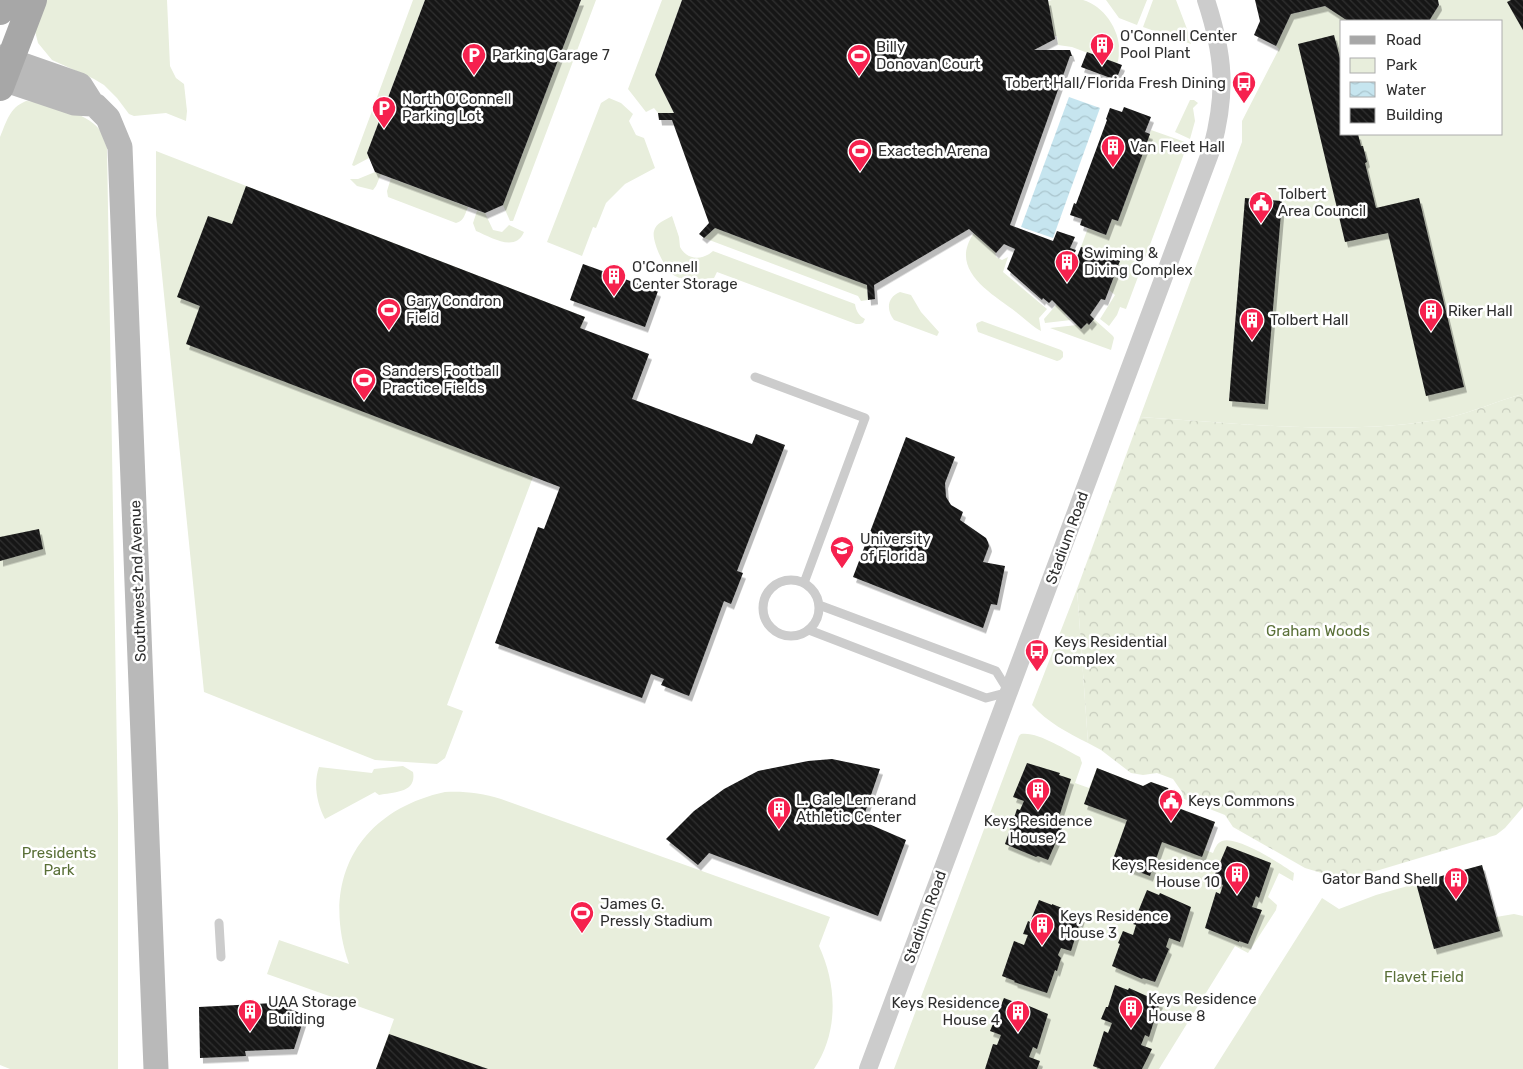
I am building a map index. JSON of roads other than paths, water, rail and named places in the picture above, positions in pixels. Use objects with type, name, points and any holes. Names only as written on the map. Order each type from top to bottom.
[{"type":"main road","points":[[0,11],[4,0]]},
{"type":"main road","points":[[3,72],[33,0]]},
{"type":"main road","name":"Southwest 2nd Avenue","points":[[3,72],[74,103],[92,104],[108,118],[118,138],[121,156],[156,1069]]},
{"type":"street","name":"Stadium Road","points":[[868,1069],[1212,148],[1219,118],[1222,72],[1216,30],[1206,0]]},
{"type":"lane","points":[[755,377],[865,418],[804,583]]},
{"type":"lane","points":[[795,580],[804,583],[817,596],[819,605],[819,615],[815,623],[801,635],[792,637],[783,636],[775,631],[768,625],[764,616],[765,598],[770,590],[777,584],[786,581],[795,580]]},
{"type":"lane","points":[[809,630],[986,698],[1009,692],[996,671],[819,605]]},
{"type":"lane","points":[[219,923],[221,957]]},
{"type":"water","points":[[1069,97],[1100,108],[1053,238],[1021,227]]},
{"type":"place","name":"O'Connell Center Pool Plant","points":[[1102,66]]},
{"type":"place","name":"Parking Garage 7","points":[[474,76]]},
{"type":"place","name":"Billy Donovan Court","points":[[859,77]]},
{"type":"place","name":"Tobert Hall/Florida Fresh Dining","points":[[1244,104]]},
{"type":"place","name":"North O'Connell Parking Lot","points":[[384,129]]},
{"type":"place","name":"Van Fleet Hall","points":[[1113,168]]},
{"type":"place","name":"Exactech Arena","points":[[860,172]]},
{"type":"place","name":"Tolbert Area Council","points":[[1261,224]]},
{"type":"place","name":"Swiming & Diving Complex","points":[[1067,283]]},
{"type":"place","name":"O'Connell Center Storage","points":[[614,297]]},
{"type":"place","name":"Gary Condron Field","points":[[389,331]]},
{"type":"place","name":"Riker Hall","points":[[1431,332]]},
{"type":"place","name":"Tolbert Hall","points":[[1252,341]]},
{"type":"place","name":"Sanders Football Practice Fields","points":[[364,401]]},
{"type":"place","name":"University of Florida","points":[[842,569]]},
{"type":"place","name":"Keys Residential Complex","points":[[1037,672]]},
{"type":"place","name":"Keys Residence House 2","points":[[1038,811]]},
{"type":"place","name":"Keys Commons","points":[[1171,822]]},
{"type":"place","name":"L. Gale Lemerand Athletic Center","points":[[779,830]]},
{"type":"place","name":"Keys Residence House 10","points":[[1237,895]]},
{"type":"place","name":"Gator Band Shell","points":[[1456,900]]},
{"type":"place","name":"James G. Pressly Stadium","points":[[582,934]]},
{"type":"place","name":"Keys Residence House 3","points":[[1042,946]]},
{"type":"place","name":"Keys Residence House 8","points":[[1131,1029]]},
{"type":"place","name":"UAA Storage Building","points":[[250,1032]]},
{"type":"place","name":"Keys Residence House 4","points":[[1018,1033]]},
{"type":"park label","name":"Graham Woods","points":[[1318,631]]},
{"type":"park label","name":"Presidents Park","points":[[59,862]]},
{"type":"park label","name":"Flavet Field","points":[[1424,977]]}]
